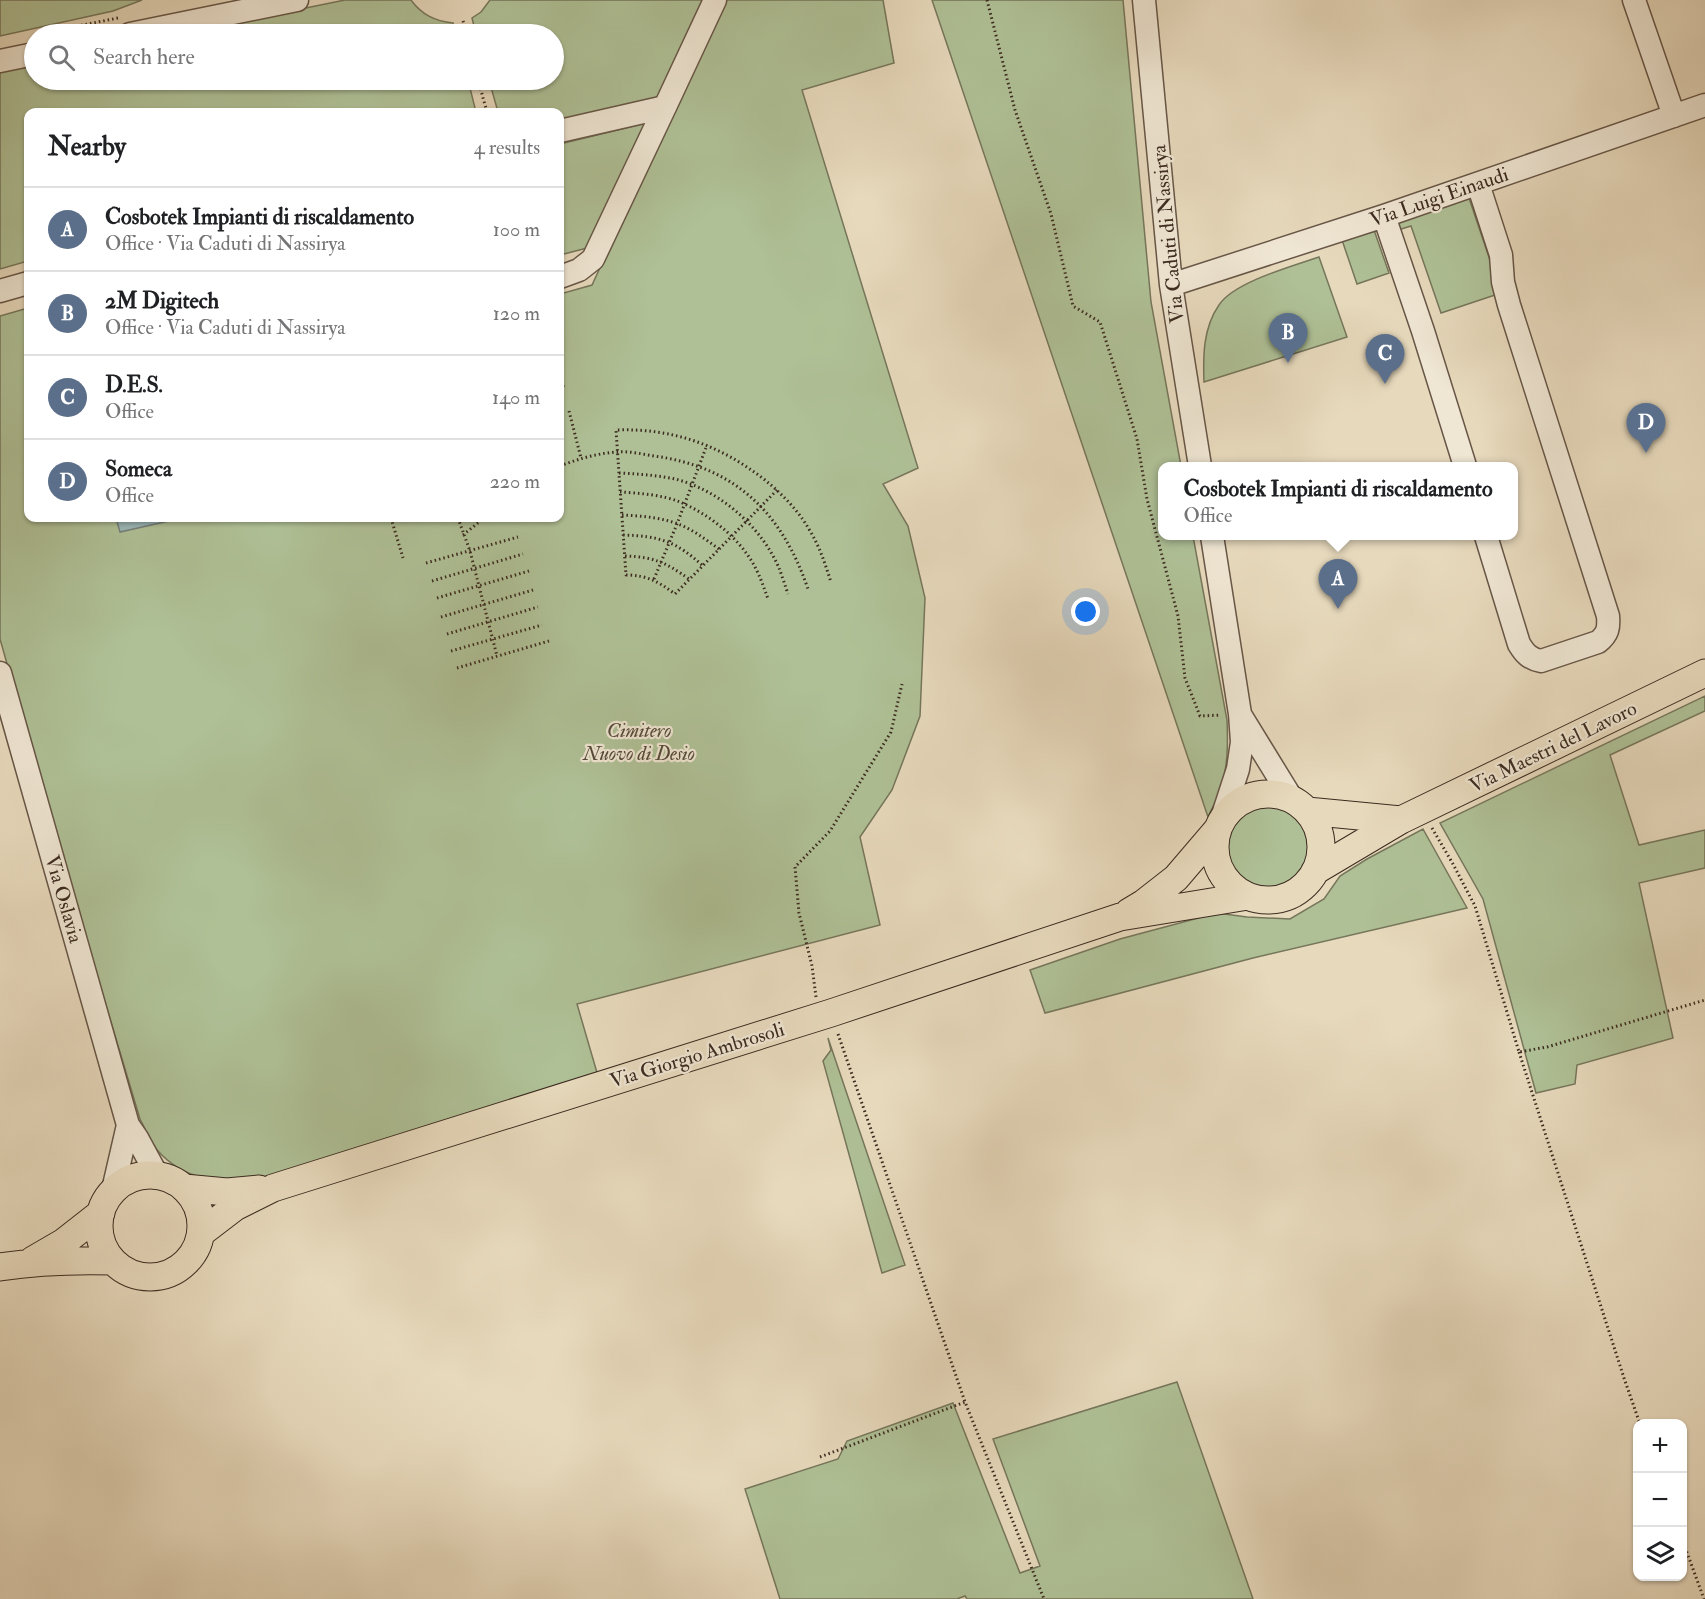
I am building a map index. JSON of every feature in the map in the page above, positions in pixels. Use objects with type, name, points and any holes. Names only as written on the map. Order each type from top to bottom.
[{"type":"main road","name":"Via Maestri del Lavoro","points":[[1315,871],[1412,816],[1705,673]]},
{"type":"main road","points":[[1299,805],[1316,824],[1320,839],[1320,855],[1315,871],[1306,883],[1294,893],[1286,896],[1263,899],[1248,896],[1231,885],[1220,869],[1215,850],[1219,826],[1231,808],[1245,799],[1260,795],[1276,795],[1299,805],[1412,816]]},
{"type":"main road","name":"Via Giorgio Ambrosoli","points":[[1120,917],[1144,903],[1176,878],[1219,826]]},
{"type":"main road","name":"Via Giorgio Ambrosoli","points":[[201,1233],[235,1207],[273,1188],[825,1015],[1120,917],[1248,896]]},
{"type":"main road","points":[[27,1263],[64,1242],[126,1181],[141,1176],[157,1175],[172,1179],[184,1188],[199,1208],[201,1233],[196,1249],[187,1262],[174,1272],[158,1277],[142,1276],[126,1271],[113,1261],[103,1247],[99,1230],[107,1202]]},
{"type":"main road","name":"Via Giorgio Ambrosoli","points":[[184,1188],[227,1192],[273,1188]]},
{"type":"main road","points":[[0,1267],[74,1260],[113,1261]]},
{"type":"street","points":[[135,24],[297,0]]},
{"type":"street","points":[[564,276],[579,270],[593,259],[715,0]]},
{"type":"street","name":"Via Caduti di Nassirya","points":[[1144,0],[1171,285],[1199,462]]},
{"type":"street","points":[[1634,0],[1674,116]]},
{"type":"street","points":[[0,61],[24,56]]},
{"type":"street","name":"Via Luigi Einaudi","points":[[1171,285],[1384,216],[1705,105]]},
{"type":"street","points":[[564,130],[665,107]]},
{"type":"street","points":[[1478,184],[1501,255],[1503,282],[1509,305],[1608,616],[1609,626],[1605,637],[1598,642],[1541,662],[1532,659],[1519,644],[1487,540]]},
{"type":"street","points":[[1384,216],[1464,462]]},
{"type":"street","points":[[0,291],[24,284]]},
{"type":"street","points":[[1213,540],[1240,714],[1242,742],[1238,769],[1219,826]]},
{"type":"street","name":"Via Oslavia","points":[[0,673],[128,1125],[157,1175]]},
{"type":"street","points":[[1240,714],[1299,805]]},
{"type":"street","name":"Via Oslavia","points":[[107,1202],[128,1125]]},
{"type":"path","points":[[987,0],[1015,110],[1051,214],[1073,306],[1100,322],[1137,439],[1147,499],[1178,616],[1185,678],[1200,716],[1240,714]]},
{"type":"path","points":[[481,90],[486,108]]},
{"type":"path","points":[[569,411],[581,458]]},
{"type":"path","points":[[777,490],[675,594],[654,579],[626,575],[616,430],[660,432],[684,437],[707,444],[750,469],[777,490],[792,504],[810,529],[822,554],[831,582]]},
{"type":"path","points":[[654,579],[707,444]]},
{"type":"path","points":[[564,464],[581,458],[618,452],[670,458],[699,466],[730,481],[762,506],[776,524],[788,542],[808,589]]},
{"type":"path","points":[[619,473],[677,480],[711,495],[733,509],[759,535],[778,566],[788,594]]},
{"type":"path","points":[[620,492],[680,501],[713,520],[749,556],[768,599]]},
{"type":"path","points":[[622,515],[640,516],[689,528],[719,549]]},
{"type":"path","points":[[393,522],[403,558]]},
{"type":"path","points":[[459,522],[470,550],[498,656]]},
{"type":"path","points":[[463,535],[479,522]]},
{"type":"path","points":[[624,535],[653,537],[669,542],[703,566]]},
{"type":"path","points":[[426,563],[518,537]]},
{"type":"path","points":[[432,581],[523,554]]},
{"type":"path","points":[[625,556],[642,556],[661,561],[689,580]]},
{"type":"path","points":[[437,598],[529,572]]},
{"type":"path","points":[[441,617],[533,590]]},
{"type":"path","points":[[447,634],[538,607]]},
{"type":"path","points":[[451,651],[542,625]]},
{"type":"path","points":[[457,668],[549,641]]},
{"type":"path","points":[[902,684],[891,732],[830,831],[795,867],[800,913],[825,1015],[965,1402],[1044,1599]]},
{"type":"path","points":[[1412,816],[1453,864],[1474,906],[1638,1419]]},
{"type":"path","points":[[1519,1052],[1547,1047],[1705,1000]]},
{"type":"path","points":[[820,1457],[965,1402]]},
{"type":"path","points":[[1687,1550],[1704,1599]]},
{"type":"green space","points":[[0,0],[142,0],[113,11],[54,24],[24,24],[24,31],[0,36]]},
{"type":"green space","points":[[345,0],[411,0],[429,16],[453,24],[227,24]]},
{"type":"green space","points":[[490,0],[704,0],[660,98],[564,120],[564,108],[497,108],[492,90],[564,90],[564,24],[474,24],[472,18],[481,12]]},
{"type":"green space","name":"Cimitero Nuovo di Desio","points":[[723,0],[883,0],[894,63],[802,90],[918,468],[883,484],[908,526],[925,598],[920,716],[892,790],[860,837],[880,925],[577,1004],[598,1076],[257,1181],[216,1180],[180,1169],[158,1151],[140,1119],[65,869],[0,639],[0,316],[24,309],[24,522],[564,522],[564,293],[592,285]]},
{"type":"green space","points":[[932,0],[1123,0],[1151,302],[1180,462],[1158,462],[1158,540],[1194,540],[1227,720],[1225,774],[1208,817]]},
{"type":"green space","points":[[24,66],[24,90],[470,90],[475,108],[24,108],[24,262],[0,269],[0,71]]},
{"type":"green space","points":[[646,123],[587,248],[564,254],[564,143]]},
{"type":"green space","points":[[1469,198],[1501,293],[1441,313],[1411,226],[1398,230],[1395,223]]},
{"type":"green space","points":[[1374,230],[1389,273],[1357,284],[1342,240]]},
{"type":"green space","points":[[1319,257],[1347,337],[1204,382],[1204,352],[1207,333],[1219,305],[1237,289],[1250,282]]},
{"type":"green space","points":[[1705,696],[1705,711],[1610,755],[1639,845],[1705,830],[1705,868],[1639,883],[1673,1038],[1577,1065],[1575,1084],[1536,1093],[1483,899],[1440,823]]},
{"type":"green space","points":[[1267,805],[1283,808],[1296,817],[1305,830],[1308,846],[1305,862],[1296,875],[1283,884],[1267,887],[1251,884],[1238,875],[1229,862],[1226,846],[1229,830],[1238,817],[1251,808]]},
{"type":"green space","points":[[1423,829],[1467,908],[1253,958],[1045,1013],[1030,970],[1120,939],[1217,913],[1290,919],[1324,899],[1340,876]]},
{"type":"green space","points":[[828,1038],[905,1265],[882,1273],[823,1061],[831,1050]]},
{"type":"green space","points":[[1177,1382],[1253,1599],[967,1599],[965,1596],[957,1599],[780,1599],[745,1489],[838,1459],[847,1441],[953,1403],[1020,1573],[1040,1566],[993,1439]]},
{"type":"water","points":[[117,522],[164,522],[120,532]]},
{"type":"place","name":"2M Digitech","points":[[1288,363]]},
{"type":"place","name":"D.E.S.","points":[[1385,384]]},
{"type":"place","name":"Someca","points":[[1646,453]]},
{"type":"place","name":"Cosbotek Impianti di riscaldamento","points":[[1338,609]]}]
